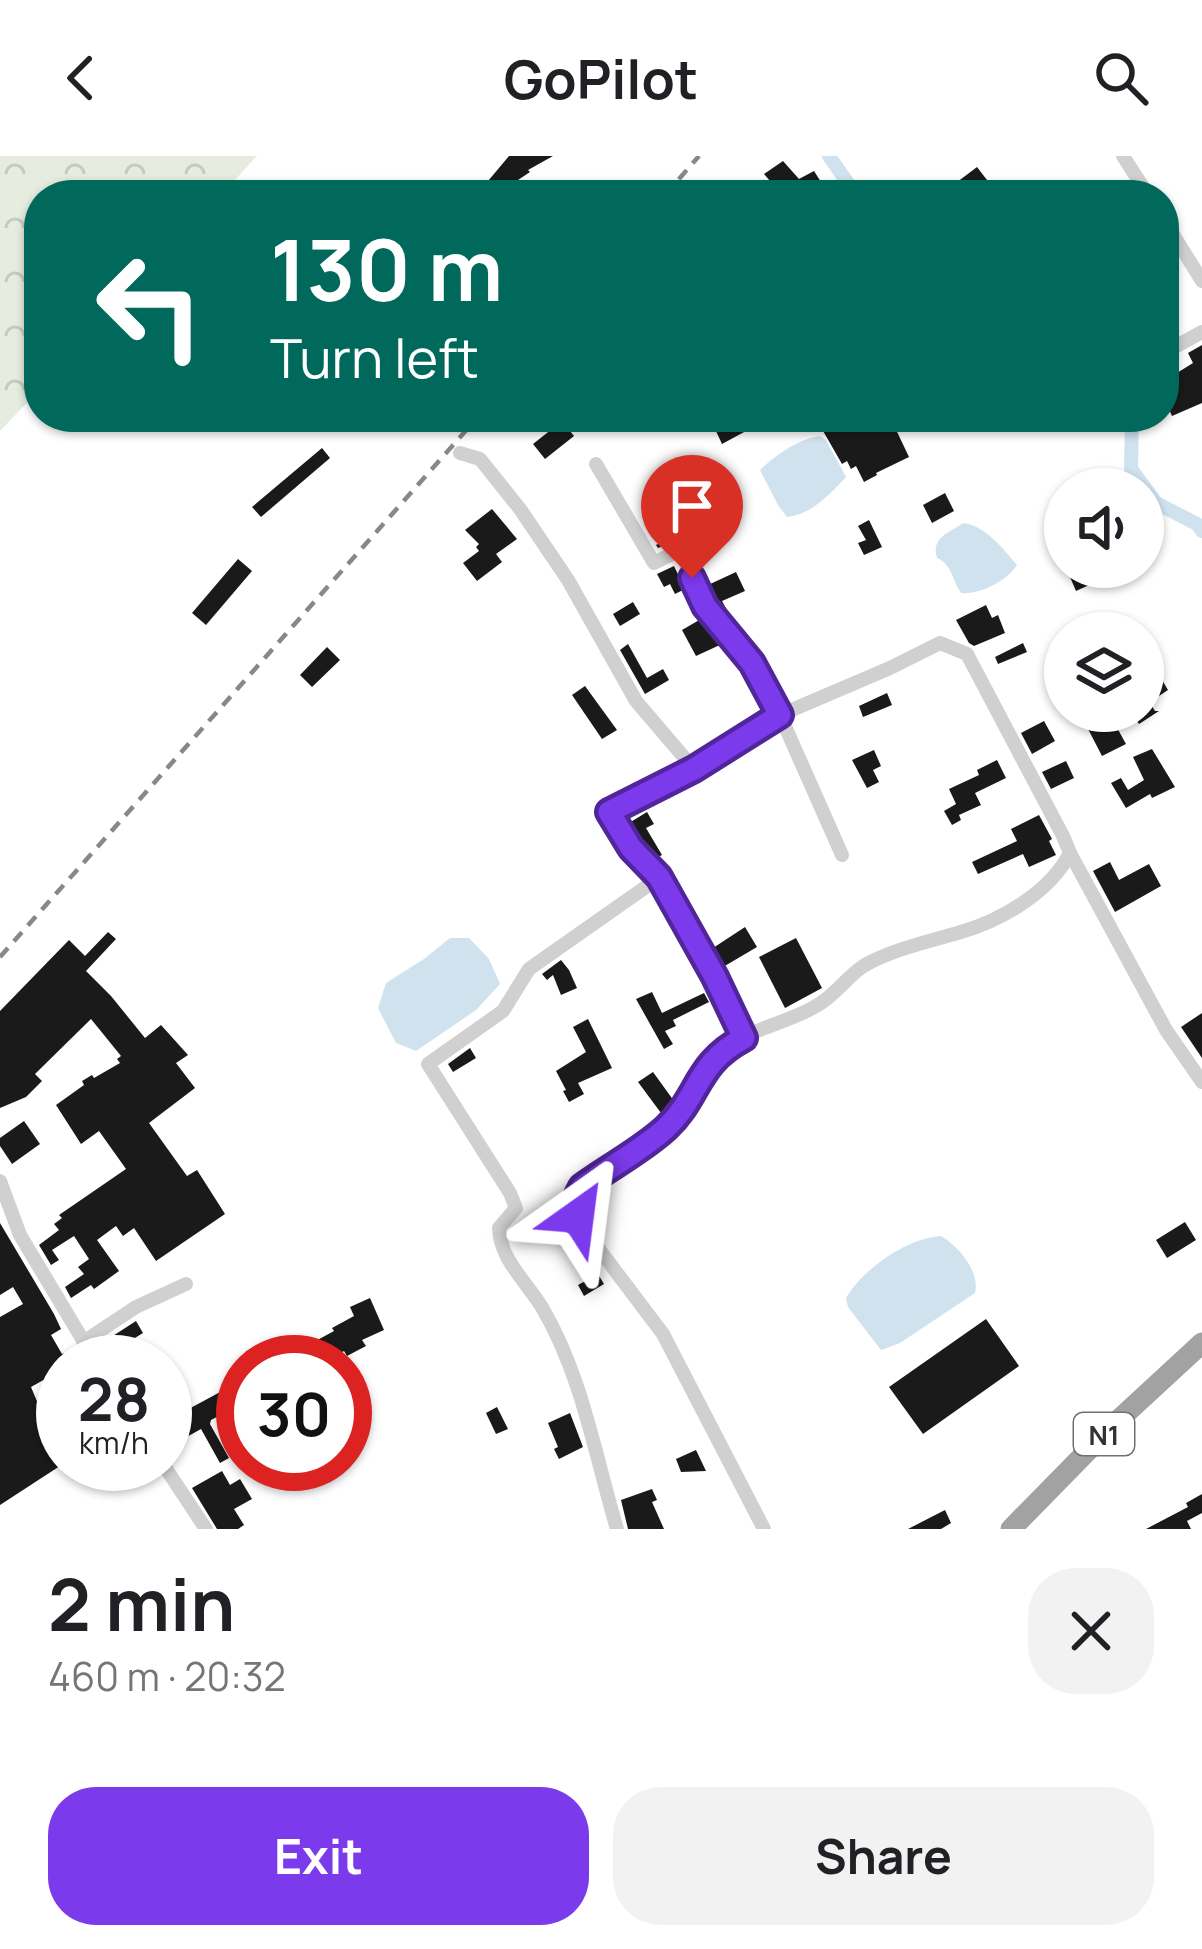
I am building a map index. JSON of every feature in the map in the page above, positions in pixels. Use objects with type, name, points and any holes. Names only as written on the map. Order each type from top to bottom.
[{"type":"highway","name":"N1","points":[[1011,1529],[1202,1342]]},
{"type":"street","points":[[1179,244],[1202,281]]},
{"type":"street","points":[[460,452],[481,459],[520,509],[568,580],[636,701],[694,769]]},
{"type":"street","points":[[596,464],[654,563],[680,550],[705,606],[752,663],[842,855]]},
{"type":"street","points":[[744,1038],[659,877],[631,848],[609,812],[694,769],[780,715],[940,643],[967,653],[1166,1030],[1202,1082]]},
{"type":"street","points":[[764,1529],[663,1334],[589,1236],[575,1201],[582,1187],[665,1129],[705,1068],[727,1047],[812,1009],[863,966],[965,931],[1013,907],[1040,891],[1070,853]]},
{"type":"street","points":[[617,1529],[573,1369],[542,1308],[500,1243],[499,1228],[516,1208],[510,1193],[428,1064],[502,1011],[529,969],[659,877]]},
{"type":"street","points":[[0,1181],[20,1234],[78,1335]]},
{"type":"street","points":[[92,1335],[136,1306],[186,1284]]},
{"type":"street","points":[[181,1491],[206,1529]]},
{"type":"green space","points":[[0,156],[257,156],[235,180],[24,180],[24,406],[0,431]]},
{"type":"water","points":[[820,436],[846,477],[812,508],[787,517],[760,470],[788,449]]},
{"type":"water","points":[[963,523],[986,533],[1017,565],[1000,581],[968,593],[961,593],[936,551],[942,536]]},
{"type":"water","points":[[450,938],[469,938],[489,959],[500,984],[476,1010],[416,1051],[396,1043],[378,1008],[386,983]]},
{"type":"water","points":[[941,1236],[967,1260],[975,1293],[900,1343],[881,1350],[846,1298],[887,1257],[914,1242]]},
{"type":"building","points":[[509,156],[553,156],[518,180],[489,180]]},
{"type":"building","points":[[783,161],[799,179],[814,171],[820,180],[769,180],[764,174]]},
{"type":"building","points":[[977,167],[987,180],[960,180]]},
{"type":"building","points":[[1202,345],[1202,403],[1179,413],[1179,372],[1193,363],[1188,353]]},
{"type":"building","points":[[548,432],[574,436],[545,459],[533,444]]},
{"type":"building","points":[[716,432],[744,432],[722,444]]},
{"type":"building","points":[[824,432],[897,432],[909,457],[864,482],[856,466],[851,469],[847,461],[842,464]]},
{"type":"building","points":[[322,448],[330,458],[261,517],[252,507]]},
{"type":"building","points":[[945,493],[954,511],[932,523],[923,505]]},
{"type":"building","points":[[492,509],[517,539],[496,554],[502,562],[477,581],[463,563],[479,551],[479,544],[465,530]]},
{"type":"building","points":[[869,520],[882,547],[864,555],[858,543],[866,540],[858,526]]},
{"type":"building","points":[[698,524],[704,535],[656,545]]},
{"type":"building","points":[[238,559],[252,571],[206,625],[192,613]]},
{"type":"building","points":[[674,566],[685,589],[675,594],[657,574]]},
{"type":"building","points":[[736,572],[745,591],[722,601],[735,625],[708,585]]},
{"type":"building","points":[[633,602],[640,614],[620,626],[613,614]]},
{"type":"building","points":[[986,605],[992,618],[998,615],[1005,633],[974,646],[956,620]]},
{"type":"building","points":[[701,619],[722,644],[696,656],[682,630]]},
{"type":"building","points":[[1023,643],[1027,652],[998,664],[995,657]]},
{"type":"building","points":[[628,644],[647,678],[663,669],[669,680],[645,694],[620,650]]},
{"type":"building","points":[[327,647],[340,660],[312,687],[300,675]]},
{"type":"building","points":[[585,686],[617,730],[602,739],[572,695]]},
{"type":"building","points":[[887,693],[892,705],[863,717],[859,706]]},
{"type":"building","points":[[1044,721],[1044,732],[1050,732],[1055,741],[1032,754],[1021,733]]},
{"type":"building","points":[[1090,732],[1119,732],[1126,744],[1102,756]]},
{"type":"building","points":[[1152,749],[1175,787],[1126,808],[1111,783],[1121,778],[1128,790],[1144,780],[1133,757]]},
{"type":"building","points":[[874,750],[881,766],[873,770],[879,782],[867,788],[852,760]]},
{"type":"building","points":[[997,760],[1006,778],[975,793],[981,805],[959,815],[961,820],[952,825],[944,811],[956,804],[949,789]]},
{"type":"building","points":[[1066,761],[1074,778],[1051,789],[1042,772]]},
{"type":"building","points":[[647,812],[654,824],[646,828],[662,855],[656,858],[629,823]]},
{"type":"building","points":[[1039,815],[1056,855],[1029,867],[1023,854],[978,874],[972,862],[1017,841],[1011,829]]},
{"type":"building","points":[[1110,862],[1119,880],[1149,864],[1161,886],[1115,912],[1093,871]]},
{"type":"building","points":[[745,927],[757,947],[723,967],[713,948]]},
{"type":"building","points":[[108,932],[116,939],[86,971],[145,1038],[161,1025],[188,1055],[176,1063],[195,1088],[149,1123],[187,1176],[197,1170],[225,1214],[156,1261],[134,1228],[123,1236],[116,1226],[97,1240],[119,1271],[71,1298],[65,1287],[84,1274],[78,1267],[89,1259],[74,1236],[52,1250],[59,1260],[51,1265],[39,1245],[59,1230],[54,1224],[62,1218],[59,1215],[126,1169],[99,1131],[81,1144],[56,1105],[84,1085],[82,1081],[120,1063],[121,1056],[91,1019],[35,1074],[42,1081],[26,1097],[0,1108],[0,1011],[69,940],[85,956]]},
{"type":"building","points":[[796,938],[822,988],[785,1008],[759,957]]},
{"type":"building","points":[[561,960],[577,988],[561,995],[553,975],[547,980],[542,974]]},
{"type":"building","points":[[652,992],[662,1013],[704,993],[709,1002],[673,1020],[676,1026],[665,1031],[673,1044],[664,1049],[636,999]]},
{"type":"building","points":[[1202,1013],[1202,1058],[1181,1027]]},
{"type":"building","points":[[588,1019],[612,1068],[578,1083],[584,1094],[569,1102],[556,1071],[586,1052],[573,1027]]},
{"type":"building","points":[[470,1048],[476,1058],[453,1072],[448,1064]]},
{"type":"building","points":[[653,1072],[674,1101],[661,1113],[638,1082]]},
{"type":"building","points":[[24,1121],[40,1144],[12,1164],[0,1138]]},
{"type":"building","points":[[1185,1222],[1196,1240],[1167,1258],[1156,1240]]},
{"type":"building","points":[[0,1223],[61,1329],[36,1335],[36,1384],[31,1387],[36,1399],[36,1482],[0,1505],[0,1317],[23,1304],[13,1287],[0,1295]]},
{"type":"building","points":[[598,1274],[604,1284],[584,1296],[578,1285]]},
{"type":"building","points":[[370,1298],[384,1330],[372,1335],[327,1335],[354,1316],[350,1307]]},
{"type":"building","points":[[986,1319],[1019,1366],[923,1434],[889,1387]]},
{"type":"building","points":[[136,1321],[143,1333],[140,1335],[114,1335]]},
{"type":"building","points":[[216,1394],[216,1417],[210,1424],[216,1435],[216,1456],[201,1429],[192,1434],[192,1407]]},
{"type":"building","points":[[497,1407],[508,1429],[496,1434],[486,1413]]},
{"type":"building","points":[[570,1413],[583,1447],[559,1459],[548,1423]]},
{"type":"building","points":[[696,1450],[706,1471],[681,1472],[676,1459]]},
{"type":"building","points":[[216,1474],[216,1491],[247,1491],[252,1499],[234,1509],[244,1525],[217,1529],[192,1488]]},
{"type":"building","points":[[652,1489],[657,1500],[652,1502],[664,1529],[628,1529],[621,1500]]},
{"type":"building","points":[[1202,1494],[1202,1513],[1187,1521],[1191,1529],[1146,1529],[1188,1507],[1186,1503]]},
{"type":"building","points":[[945,1510],[951,1523],[941,1529],[908,1529]]},
{"type":"waterway","points":[[829,156],[846,180]]},
{"type":"waterway","points":[[1132,432],[1131,469],[1156,503],[1202,531]]},
{"type":"railway","points":[[678,180],[699,156]]},
{"type":"railway","points":[[0,957],[465,432]]},
{"type":"route","points":[[578,1216],[575,1201],[582,1187],[665,1129],[705,1068],[744,1038],[659,877],[631,848],[609,812],[694,769],[780,715],[752,663],[705,606],[692,578]]}]
